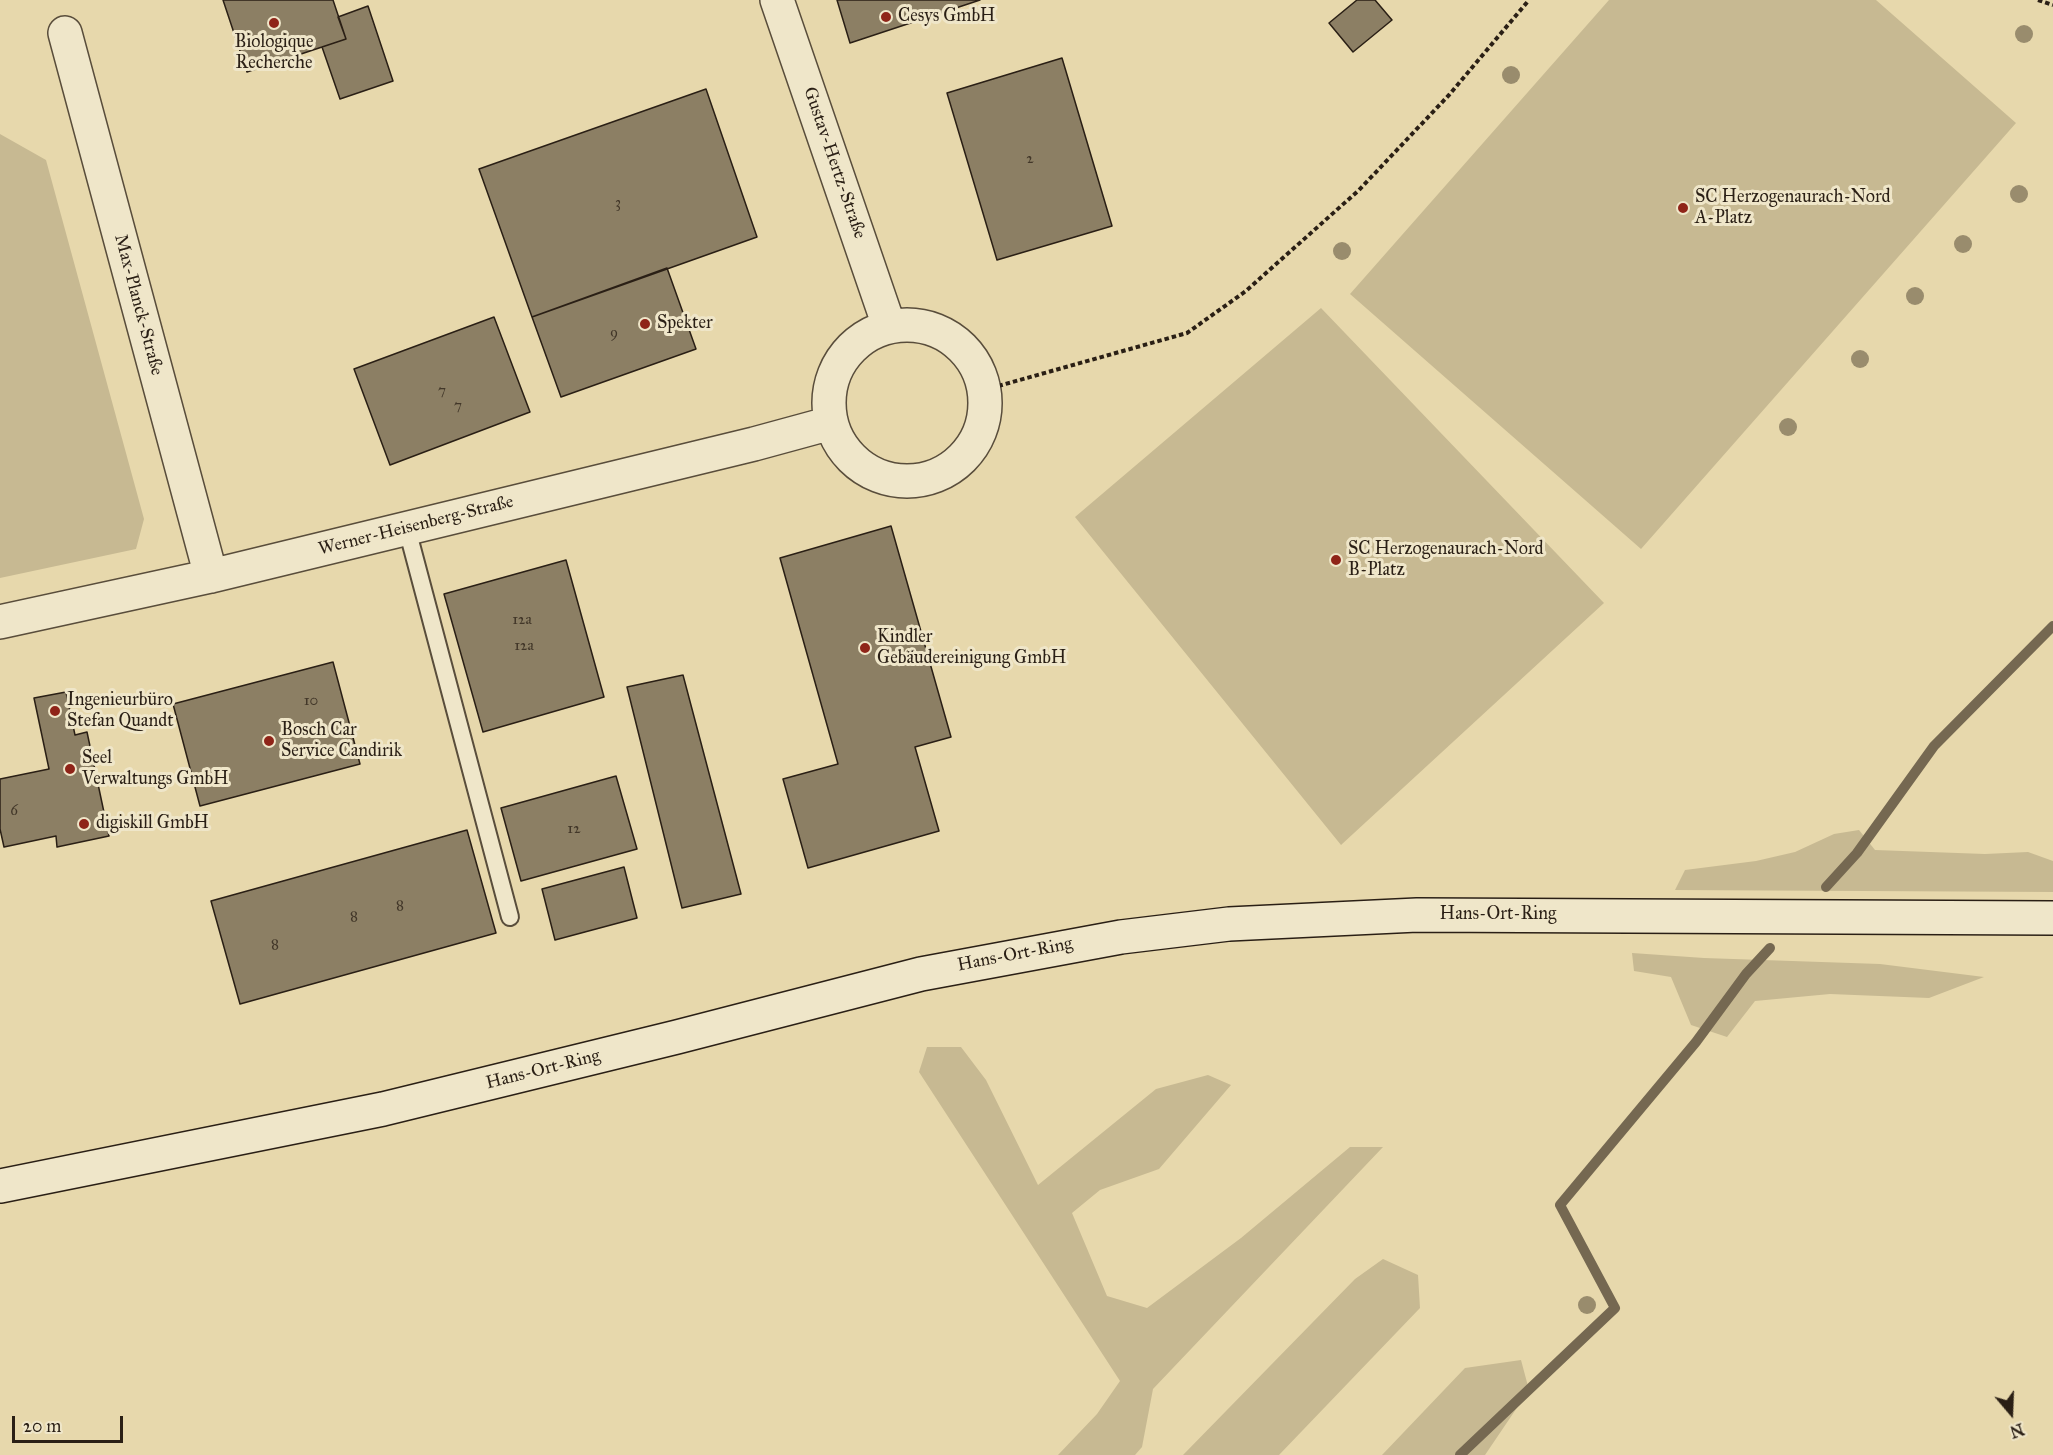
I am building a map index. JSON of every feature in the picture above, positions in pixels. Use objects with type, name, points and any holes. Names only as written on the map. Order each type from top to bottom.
[{"type":"street","name":"Gustav-Hertz-Straße","points":[[777,0],[889,326]]},
{"type":"street","name":"Max-Planck-Straße","points":[[65,33],[211,576]]},
{"type":"street","points":[[889,326],[921,326],[943,334],[963,348],[977,367],[984,390],[985,413],[978,435],[968,452],[955,465],[938,475],[912,481],[885,478],[861,467],[842,447],[831,423],[829,396],[836,370],[851,349],[872,333],[889,326]]},
{"type":"street","name":"Werner-Heisenberg-Straße","points":[[0,622],[211,576],[831,423]]},
{"type":"street","name":"Hans-Ort-Ring","points":[[0,1186],[249,1138],[383,1109],[921,974],[1111,938],[1229,924],[1417,915],[2053,918]]},
{"type":"lane","points":[[407,529],[510,917]]},
{"type":"path","points":[[984,390],[1187,333],[1246,291],[1359,190],[1449,95],[1529,0]]},
{"type":"path","points":[[2038,0],[2053,5]]},
{"type":"shaded area","name":"SC Herzogenaurach-Nord A-Platz","points":[[1609,0],[1876,0],[2016,123],[1641,549],[1350,294]]},
{"type":"shaded area","points":[[0,134],[46,160],[144,519],[136,549],[0,578]]},
{"type":"shaded area","name":"SC Herzogenaurach-Nord B-Platz","points":[[1321,308],[1604,603],[1341,845],[1075,517]]},
{"type":"shaded area","points":[[1859,830],[1875,850],[1985,854],[2028,852],[2053,861],[2053,892],[1675,890],[1685,870],[1756,861],[1795,852],[1834,834]]},
{"type":"shaded area","points":[[1632,953],[1704,958],[1880,964],[1984,977],[1929,998],[1830,994],[1755,1001],[1727,1037],[1691,1025],[1671,977],[1634,971]]},
{"type":"shaded area","points":[[927,1047],[961,1047],[986,1080],[1038,1185],[1156,1089],[1208,1075],[1231,1085],[1159,1169],[1100,1190],[1072,1213],[1107,1296],[1147,1308],[1241,1238],[1350,1147],[1383,1147],[1153,1389],[1142,1447],[1135,1455],[1058,1455],[1097,1414],[1120,1381],[919,1072]]},
{"type":"shaded area","points":[[1383,1259],[1418,1275],[1420,1308],[1279,1455],[1183,1455],[1355,1279]]},
{"type":"shaded area","points":[[1521,1360],[1529,1390],[1485,1455],[1382,1455],[1465,1368]]},
{"type":"building","points":[[223,0],[333,0],[346,39],[247,72]]},
{"type":"building","name":"Cesys GmbH","points":[[837,0],[980,0],[850,43]]},
{"type":"building","points":[[1357,0],[1375,0],[1392,20],[1353,52],[1329,23]]},
{"type":"building","points":[[368,6],[393,81],[340,99],[322,47],[346,39],[338,17]]},
{"type":"building","points":[[1062,58],[1112,226],[997,260],[947,93]]},
{"type":"building","points":[[706,89],[757,237],[532,317],[479,169]]},
{"type":"building","points":[[667,268],[696,349],[561,397],[532,317]]},
{"type":"building","points":[[494,317],[530,412],[390,465],[354,369]]},
{"type":"building","name":"Kindler Gebäudereinigung GmbH","points":[[891,526],[951,737],[915,747],[939,831],[808,868],[783,779],[838,764],[780,558]]},
{"type":"building","points":[[566,560],[604,697],[483,732],[444,594]]},
{"type":"building","name":"Bosch Car Service Candirik","points":[[333,662],[360,764],[200,806],[173,704]]},
{"type":"building","points":[[683,675],[741,894],[682,908],[627,687]]},
{"type":"building","points":[[66,692],[75,735],[87,732],[109,836],[57,847],[56,836],[4,847],[0,829],[0,779],[49,769],[34,698]]},
{"type":"building","points":[[616,776],[637,849],[521,881],[501,808]]},
{"type":"building","points":[[467,830],[496,933],[240,1004],[211,901]]},
{"type":"building","points":[[624,867],[637,918],[555,940],[542,889]]},
{"type":"waterway","points":[[1826,887],[1857,853],[1934,746],[2053,626]]},
{"type":"waterway","points":[[1460,1455],[1615,1308],[1560,1205],[1696,1042],[1746,974],[1770,948]]},
{"type":"place","name":"Cesys GmbH","points":[[886,17]]},
{"type":"place","name":"Biologique Recherche","points":[[274,23]]},
{"type":"place","name":"SC Herzogenaurach-Nord A-Platz","points":[[1683,208]]},
{"type":"place","name":"Spekter","points":[[645,324]]},
{"type":"place","name":"SC Herzogenaurach-Nord B-Platz","points":[[1336,560]]},
{"type":"place","name":"Kindler Gebäudereinigung GmbH","points":[[865,648]]},
{"type":"place","name":"Ingenieurbüro Stefan Quandt","points":[[55,711]]},
{"type":"place","name":"Bosch Car Service Candirik","points":[[269,741]]},
{"type":"place","name":"Seel Verwaltungs GmbH","points":[[70,769]]},
{"type":"place","name":"digiskill GmbH","points":[[84,824]]}]
